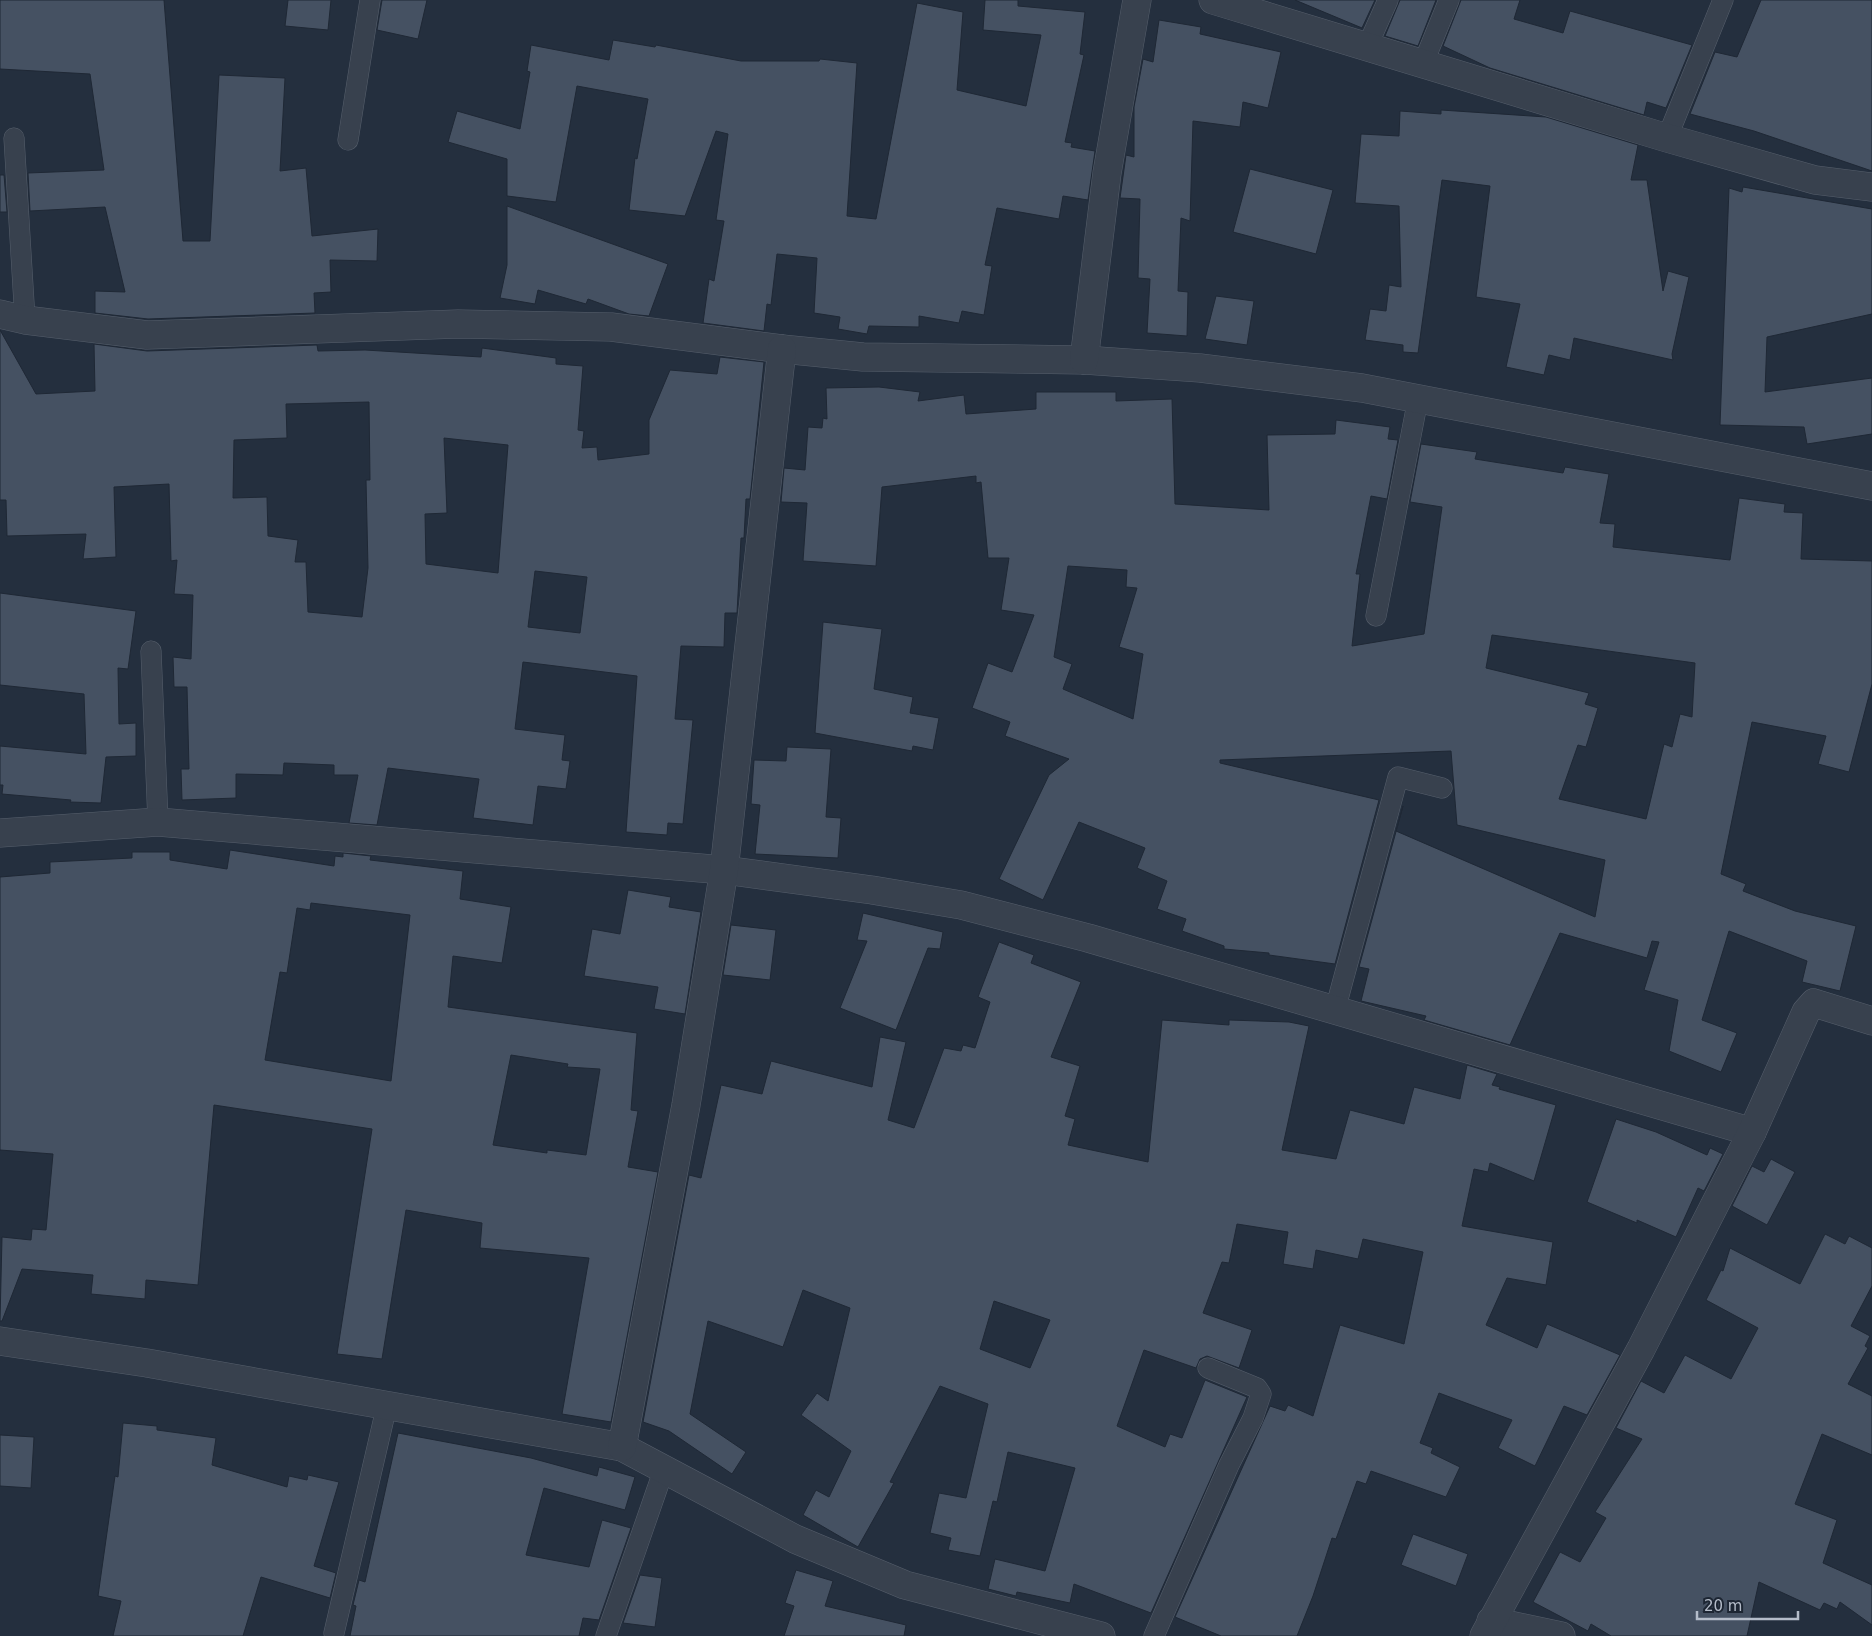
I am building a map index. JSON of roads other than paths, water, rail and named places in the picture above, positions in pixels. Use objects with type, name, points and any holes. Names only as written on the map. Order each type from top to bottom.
[{"type":"street","points":[[1084,360],[1107,173],[1137,0]]},
{"type":"street","points":[[1213,0],[1667,138],[1815,180],[1872,187]]},
{"type":"street","points":[[12,317],[146,335],[458,324],[611,326],[782,349],[863,357],[1084,360],[1200,368],[1362,388],[1872,486]]},
{"type":"street","points":[[622,1447],[686,1105],[724,870],[782,349]]},
{"type":"street","points":[[0,833],[158,822],[724,870],[872,890],[962,905],[1088,938],[1752,1132]]},
{"type":"street","points":[[1561,1636],[1488,1629],[1641,1350],[1752,1132],[1806,1012],[1814,1004],[1825,1005],[1872,1020]]},
{"type":"street","points":[[0,1341],[148,1363],[622,1447],[795,1539],[905,1584],[1101,1636]]},
{"type":"lane","points":[[348,140],[370,0]]},
{"type":"lane","points":[[1367,47],[1388,0]]},
{"type":"lane","points":[[1423,64],[1449,0]]},
{"type":"lane","points":[[1667,138],[1723,0]]},
{"type":"lane","points":[[12,317],[14,138]]},
{"type":"lane","points":[[1376,616],[1418,399]]},
{"type":"lane","points":[[151,651],[158,822]]},
{"type":"lane","points":[[1335,1010],[1398,776],[1442,788]]},
{"type":"lane","points":[[1154,1636],[1229,1465],[1253,1418],[1261,1394],[1257,1388],[1208,1368]]},
{"type":"lane","points":[[334,1633],[387,1405]]},
{"type":"lane","points":[[606,1636],[664,1469]]}]
